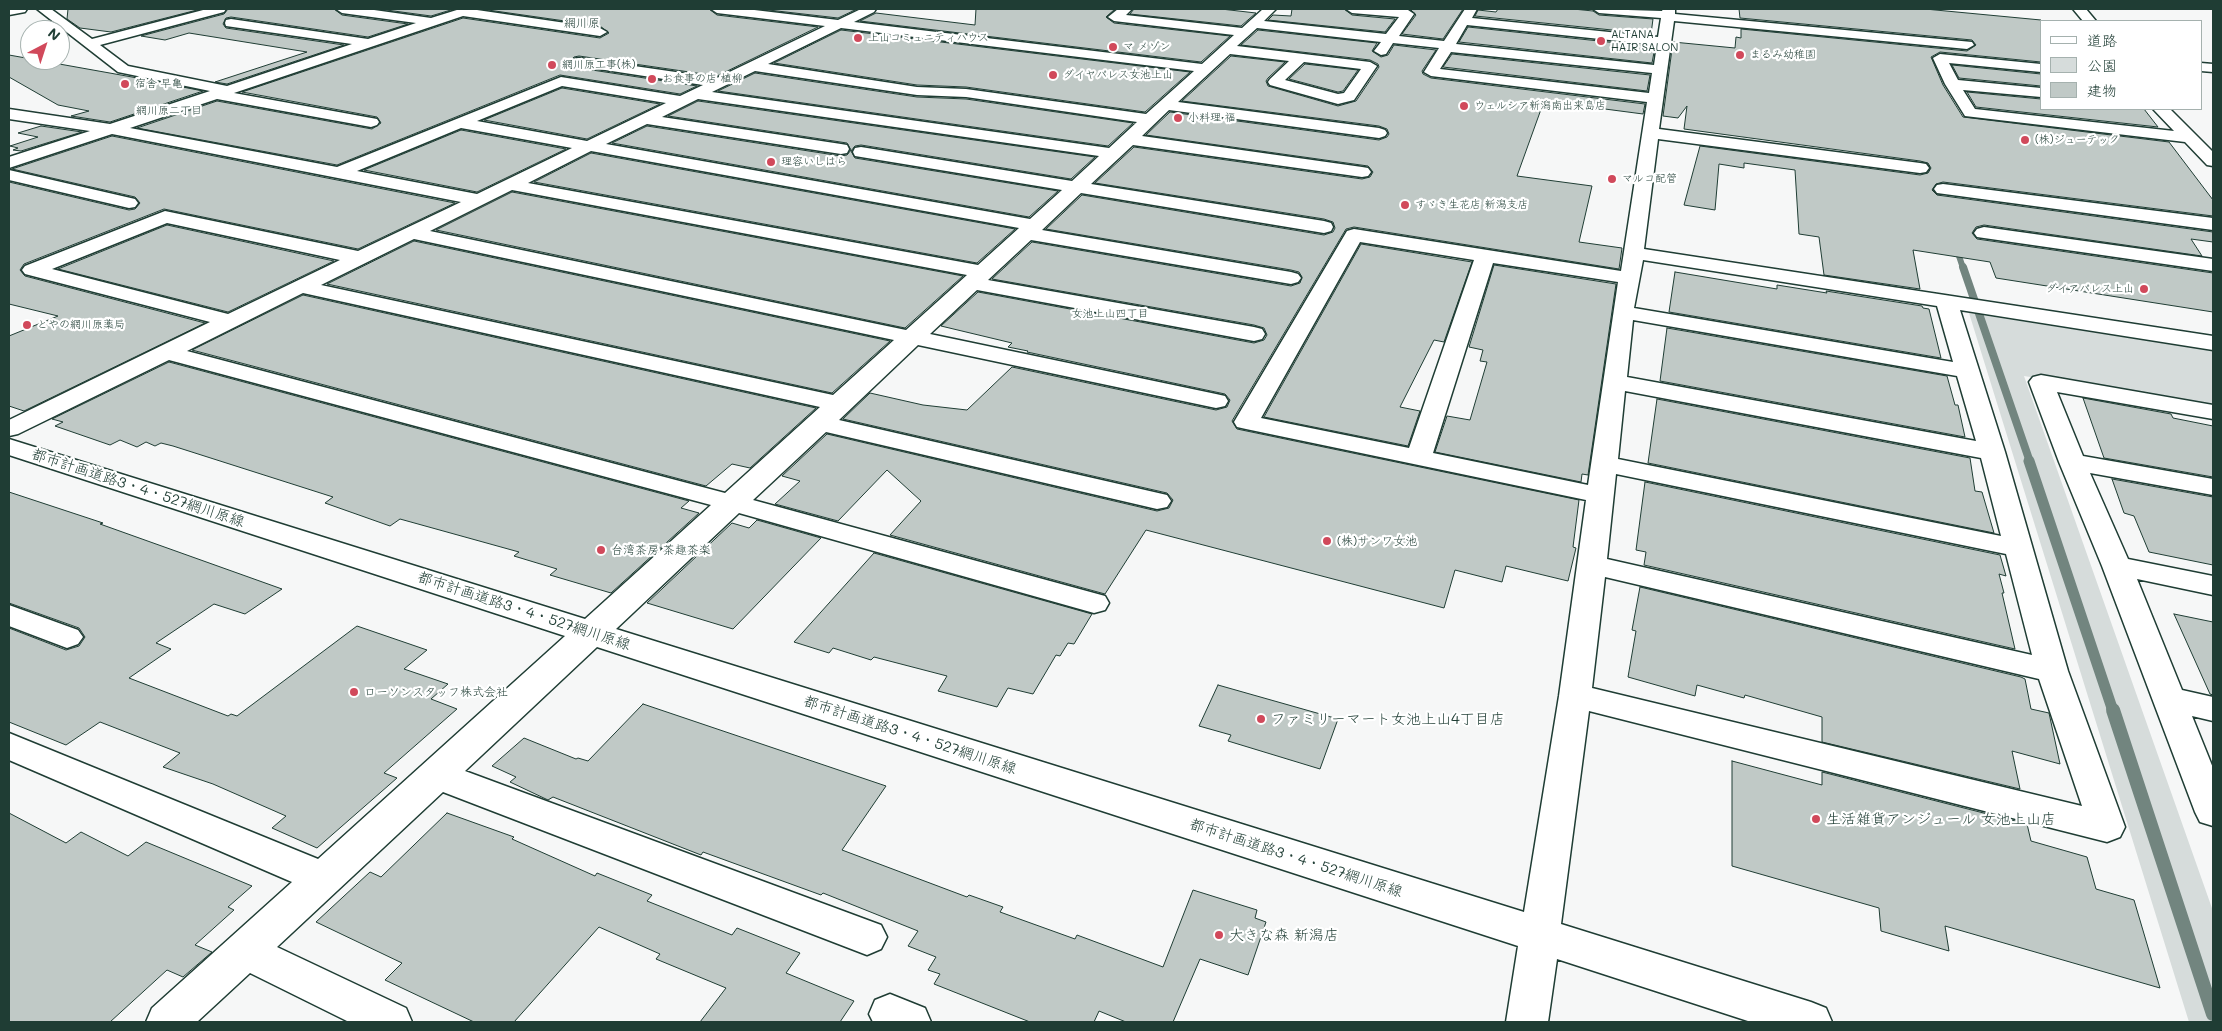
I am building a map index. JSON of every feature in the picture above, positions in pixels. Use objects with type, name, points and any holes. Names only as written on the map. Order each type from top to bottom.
[{"type":"street","points":[[9,11],[21,9]]},
{"type":"street","points":[[43,9],[123,69],[221,92],[371,122]]},
{"type":"street","points":[[90,44],[220,9]]},
{"type":"street","points":[[342,9],[434,22]]},
{"type":"street","points":[[717,9],[1204,68]]},
{"type":"street","points":[[9,429],[870,9]]},
{"type":"street","points":[[1126,9],[1114,18],[1390,39],[1660,70]]},
{"type":"street","points":[[168,1022],[1249,28],[1267,9]]},
{"type":"street","points":[[1300,58],[1275,82],[1338,99],[1349,97],[1408,14],[1352,9]]},
{"type":"street","points":[[1599,9],[1668,14],[1982,46]]},
{"type":"street","points":[[2079,9],[2089,20]]},
{"type":"street","points":[[12,160],[467,11],[600,32]]},
{"type":"street","points":[[1527,1022],[1575,696],[1623,312],[1632,265],[1668,14]]},
{"type":"street","points":[[1656,98],[1431,72],[1446,46],[1468,15],[1664,42]]},
{"type":"street","points":[[231,23],[370,43]]},
{"type":"street","points":[[1226,49],[1370,66]]},
{"type":"street","points":[[2040,68],[1940,58],[1952,84],[1970,113],[2192,138]]},
{"type":"street","points":[[579,62],[719,83]]},
{"type":"street","points":[[752,66],[917,90],[966,93],[1379,133]]},
{"type":"street","points":[[338,172],[561,81],[1362,172]]},
{"type":"street","points":[[1952,84],[2040,93]]},
{"type":"street","points":[[2162,110],[2213,161]]},
{"type":"street","points":[[11,115],[112,128],[480,200]]},
{"type":"street","points":[[646,119],[841,149]]},
{"type":"street","points":[[458,123],[590,146],[1291,278]]},
{"type":"street","points":[[1650,133],[1920,168]]},
{"type":"street","points":[[861,152],[1324,227]]},
{"type":"street","points":[[9,175],[129,203]]},
{"type":"street","points":[[511,185],[1254,334]]},
{"type":"street","points":[[1943,189],[2213,224]]},
{"type":"street","points":[[231,321],[32,270],[165,217],[361,258]]},
{"type":"street","points":[[413,232],[1216,400]]},
{"type":"street","points":[[1984,234],[2213,265]]},
{"type":"street","points":[[1599,495],[1246,422],[1354,236],[1485,256],[1632,265],[1955,304],[2213,343]]},
{"type":"street","points":[[1418,458],[1485,256]]},
{"type":"street","points":[[302,286],[840,404]]},
{"type":"street","points":[[1575,696],[2107,827],[2052,671],[1968,371],[1955,304]]},
{"type":"street","points":[[1623,312],[1968,371]]},
{"type":"street","points":[[166,352],[733,503],[1094,603]]},
{"type":"street","points":[[1615,382],[1992,452]]},
{"type":"street","points":[[2213,412],[2041,382],[2072,462],[2118,566],[2168,700],[2213,812]]},
{"type":"street","points":[[820,423],[1157,500]]},
{"type":"street","name":"都市計画道路3・4・527網川原線","points":[[9,447],[1811,1022]]},
{"type":"street","points":[[2072,462],[2213,487]]},
{"type":"street","points":[[1604,464],[2018,548]]},
{"type":"street","points":[[1592,565],[2052,671]]},
{"type":"street","points":[[2118,566],[2213,585]]},
{"type":"street","points":[[9,615],[67,638]]},
{"type":"street","points":[[2168,700],[2213,709]]},
{"type":"street","points":[[9,746],[325,879]]},
{"type":"street","points":[[438,775],[867,937]]},
{"type":"street","points":[[246,952],[391,1022]]},
{"type":"green space","points":[[1969,313],[2213,351],[2213,406],[2024,376],[2213,911],[2213,1022],[2189,1022]]},
{"type":"building","points":[[68,9],[201,9],[111,32],[80,28],[67,19]]},
{"type":"building","points":[[228,9],[334,9],[342,15],[408,24],[368,37],[231,17],[226,18],[223,24],[226,28],[344,45],[227,84],[215,82],[307,52],[189,33],[165,40],[141,36],[224,14]]},
{"type":"building","points":[[379,9],[454,9],[431,16]]},
{"type":"building","points":[[481,9],[709,9],[717,15],[818,27],[717,76],[579,56],[574,57],[570,62],[579,68],[697,86],[680,94],[560,75],[337,165],[137,128],[217,101],[372,129],[381,123],[377,117],[242,92],[463,18],[600,38],[609,33],[600,26]]},
{"type":"building","points":[[760,9],[844,9],[855,10],[838,18]]},
{"type":"building","points":[[976,9],[1115,9],[1106,17],[1114,23],[1230,36],[1201,62],[860,21],[876,13],[975,25]]},
{"type":"building","points":[[1134,9],[1221,9],[1256,13],[1241,26],[1130,14]]},
{"type":"building","points":[[1292,9],[1344,9],[1352,15],[1395,19],[1385,32],[1268,20],[1273,15],[1291,16]]},
{"type":"building","points":[[1410,9],[1463,9],[1443,39],[1402,34],[1416,15]]},
{"type":"building","points":[[1498,9],[1573,9],[1593,11],[1599,15],[1653,19],[1651,34],[1475,16],[1478,10],[1496,12]]},
{"type":"building","points":[[1739,9],[1925,9],[2041,20],[2040,62],[1940,52],[1931,57],[1943,85],[1963,117],[2169,142],[2213,200],[2213,216],[1943,182],[1936,184],[1932,190],[1937,195],[2213,232],[2213,242],[2191,239],[2202,256],[1984,225],[1976,227],[1972,233],[1977,239],[2213,273],[2213,312],[1996,278],[1990,262],[1913,250],[1920,289],[1824,275],[1819,237],[1799,234],[1795,170],[1744,163],[1744,168],[1719,164],[1715,210],[1684,205],[1700,146],[1920,175],[1928,173],[1931,168],[1928,163],[1920,161],[1684,129],[1687,106],[1678,118],[1663,116],[1673,42],[1735,48],[1736,37],[1741,38],[1741,29],[1967,51],[1976,45],[1972,40],[1740,18]]},
{"type":"building","points":[[1468,27],[1655,47],[1652,63],[1459,42]]},
{"type":"building","points":[[841,30],[1190,72],[1145,112],[966,87],[917,85],[774,63]]},
{"type":"building","points":[[1258,30],[1377,43],[1372,51],[1381,57],[1388,55],[1394,45],[1436,50],[1422,71],[1423,74],[1431,78],[1645,104],[1643,114],[1544,101],[1517,176],[1592,186],[1579,242],[1622,248],[1619,269],[1354,227],[1346,229],[1232,421],[1237,429],[1579,500],[1573,547],[1576,548],[1568,581],[1506,566],[1502,582],[1455,570],[1444,608],[1146,530],[1105,594],[890,535],[921,501],[887,470],[838,521],[775,504],[800,481],[782,476],[827,434],[1157,511],[1169,508],[1173,500],[1167,493],[843,419],[870,393],[923,405],[967,410],[1012,367],[1216,410],[1227,407],[1230,400],[1225,394],[1027,352],[1008,347],[1012,343],[941,326],[978,292],[1254,343],[1264,340],[1267,335],[1264,328],[1254,325],[992,279],[1032,242],[1291,286],[1300,283],[1302,277],[1299,272],[1291,270],[1046,229],[1082,195],[1324,235],[1333,232],[1335,228],[1333,222],[1324,219],[1095,183],[1134,147],[1362,179],[1370,177],[1373,172],[1368,166],[1146,135],[1170,112],[1379,140],[1387,137],[1389,134],[1387,129],[1379,126],[1182,101],[1231,56],[1285,62],[1268,78],[1266,81],[1268,86],[1338,106],[1356,101],[1379,67],[1378,64],[1370,60],[1241,45]]},
{"type":"building","points":[[1452,54],[1650,75],[1647,91],[1443,67]]},
{"type":"building","points":[[9,55],[20,57],[20,70],[70,70],[70,66],[203,91],[110,122],[71,116],[89,111],[58,105],[9,77]]},
{"type":"building","points":[[1305,64],[1358,70],[1343,91],[1338,92],[1289,79]]},
{"type":"building","points":[[1952,65],[2040,74],[2040,86],[1959,78]]},
{"type":"building","points":[[755,73],[917,97],[966,99],[1133,123],[1108,146],[718,91]]},
{"type":"building","points":[[562,88],[660,104],[587,139],[484,120]]},
{"type":"building","points":[[1967,92],[2040,99],[2040,110],[2145,110],[2158,127],[1976,107]]},
{"type":"building","points":[[698,101],[1095,157],[1071,179],[861,145],[855,146],[851,151],[855,158],[1058,191],[1029,217],[612,143],[647,126],[841,156],[847,155],[851,150],[847,143],[668,116]]},
{"type":"building","points":[[41,126],[82,132],[21,151],[13,150],[18,148],[10,146],[38,137],[18,133]]},
{"type":"building","points":[[461,130],[566,149],[477,192],[364,170]]},
{"type":"building","points":[[112,136],[455,203],[358,249],[164,209],[24,264],[20,270],[25,276],[205,323],[24,411],[9,406],[9,336],[58,316],[9,304],[9,182],[129,210],[135,209],[140,203],[135,197],[12,169]]},
{"type":"building","points":[[591,153],[1015,229],[977,263],[534,182]]},
{"type":"building","points":[[512,192],[963,276],[905,328],[436,230]]},
{"type":"building","points":[[167,225],[334,261],[228,312],[58,269]]},
{"type":"building","points":[[414,241],[890,341],[832,393],[327,284]]},
{"type":"building","points":[[1361,244],[1472,262],[1444,342],[1434,340],[1400,407],[1420,411],[1408,446],[1264,417]]},
{"type":"building","points":[[1494,265],[1616,284],[1588,475],[1582,474],[1581,482],[1435,452],[1447,416],[1470,420],[1487,362],[1480,361],[1483,350],[1469,347]]},
{"type":"building","points":[[1675,272],[1777,289],[1777,285],[1922,306],[1929,309],[1941,358],[1669,312]]},
{"type":"building","points":[[303,295],[816,408],[750,468],[732,464],[706,486],[192,350]]},
{"type":"building","points":[[1667,328],[1947,376],[1955,405],[1958,405],[1965,437],[1660,381]]},
{"type":"building","points":[[169,362],[689,501],[681,508],[699,513],[611,593],[550,575],[557,569],[514,556],[519,552],[400,519],[390,526],[325,503],[333,497],[173,446],[161,443],[155,446],[146,442],[137,447],[120,440],[110,445],[55,426],[63,422],[52,419]]},
{"type":"building","points":[[2083,398],[2171,414],[2173,418],[2213,426],[2213,477],[2104,458]]},
{"type":"building","points":[[1657,399],[1970,458],[1975,491],[1982,492],[1994,533],[1648,463]]},
{"type":"building","points":[[2112,479],[2213,497],[2213,565],[2149,552],[2134,516],[2124,513]]},
{"type":"building","points":[[1645,482],[2000,555],[2006,576],[1999,574],[2004,593],[2002,593],[2015,649],[1644,565],[1646,552],[1636,550]]},
{"type":"building","points":[[9,492],[103,523],[100,524],[282,589],[245,614],[214,604],[156,643],[171,649],[129,678],[228,716],[231,714],[237,716],[357,626],[427,650],[404,669],[448,684],[431,699],[457,709],[384,773],[397,778],[317,848],[272,828],[286,816],[213,784],[163,767],[180,753],[100,722],[66,745],[9,722],[9,628],[66,650],[79,646],[85,637],[79,628],[9,603]]},
{"type":"building","points":[[757,520],[821,538],[733,629],[647,603],[732,523],[749,528]]},
{"type":"building","points":[[874,553],[1092,614],[1074,644],[1068,643],[1060,656],[1056,655],[1033,694],[1008,688],[997,707],[938,691],[947,676],[874,657],[871,660],[833,648],[829,653],[794,642]]},
{"type":"building","points":[[1640,587],[2021,677],[2025,679],[2031,709],[2049,713],[2060,764],[2012,751],[2020,789],[1822,742],[1822,717],[1745,695],[1744,698],[1697,685],[1695,696],[1628,677],[1636,631],[1632,630]]},
{"type":"building","points":[[2174,614],[2213,622],[2213,695],[2210,694]]},
{"type":"building","points":[[1218,685],[1338,719],[1320,769],[1228,741],[1231,735],[1199,726]]},
{"type":"building","points":[[643,704],[886,786],[842,850],[967,897],[969,895],[1003,907],[1000,912],[1075,939],[1077,935],[1163,967],[1193,890],[1257,910],[1255,918],[1266,922],[1248,975],[1200,959],[1173,1022],[1126,1022],[1099,1011],[1094,1022],[1030,1022],[934,984],[940,974],[928,970],[936,957],[908,946],[918,931],[823,893],[821,895],[703,852],[701,855],[553,797],[548,800],[510,782],[516,777],[492,766],[524,738],[576,759],[588,761]]},
{"type":"building","points":[[1732,761],[1822,785],[1822,772],[2027,824],[2031,841],[2087,857],[2096,889],[2134,900],[2160,988],[1945,926],[1949,951],[1881,931],[1879,908],[1732,866]]},
{"type":"building","points":[[9,813],[66,843],[81,832],[128,856],[146,842],[252,886],[228,907],[234,910],[195,945],[212,952],[183,977],[167,970],[110,1022],[9,1022]]},
{"type":"building","points":[[447,813],[514,837],[512,839],[595,876],[597,873],[652,895],[647,901],[732,935],[737,928],[800,953],[786,973],[854,1001],[840,1022],[700,1022],[726,988],[656,959],[660,954],[599,927],[514,1022],[474,1022],[385,980],[402,963],[316,922],[370,872],[381,877]]},
{"type":"waterway","points":[[1921,151],[1942,207]]},
{"type":"waterway","points":[[1955,244],[1963,268]]},
{"type":"waterway","points":[[1963,267],[2030,462]]},
{"type":"waterway","points":[[2029,461],[2113,711]]},
{"type":"waterway","points":[[2113,710],[2213,1014]]},
{"type":"place","name":"上山コミュニティハウス","points":[[858,38]]},
{"type":"place","name":"ALTANA HAIR SALON","points":[[1601,41]]},
{"type":"place","name":"マ メゾン","points":[[1113,47]]},
{"type":"place","name":"まるみ幼稚園","points":[[1740,55]]},
{"type":"place","name":"網川原工事(株)","points":[[552,65]]},
{"type":"place","name":"ダイヤパレス女池上山","points":[[1053,75]]},
{"type":"place","name":"お食事の店 植柳","points":[[652,79]]},
{"type":"place","name":"宿舎 早亀","points":[[125,84]]},
{"type":"place","name":"ウェルシア新潟南出来島店","points":[[1464,106]]},
{"type":"place","name":"小料理 福","points":[[1178,118]]},
{"type":"place","name":"(株)ジューテック","points":[[2025,140]]},
{"type":"place","name":"理容いしはら","points":[[771,162]]},
{"type":"place","name":"マルコ配管","points":[[1612,179]]},
{"type":"place","name":"すゞき生花店 新潟支店","points":[[1405,205]]},
{"type":"place","name":"ダイアパレス上山","points":[[2144,289]]},
{"type":"place","name":"とやの網川原薬局","points":[[27,325]]},
{"type":"place","name":"(株)サンワ女池","points":[[1327,541]]},
{"type":"place","name":"台湾茶房 茶趣茶楽","points":[[601,550]]},
{"type":"place","name":"ローソンスタッフ株式会社","points":[[354,692]]},
{"type":"place","name":"ファミリーマート女池上山4丁目店","points":[[1261,719]]},
{"type":"place","name":"生活雑貨アンジュール 女池上山店","points":[[1816,819]]},
{"type":"place","name":"大きな森 新潟店","points":[[1219,935]]},
{"type":"district","name":"網川原","points":[[582,23]]},
{"type":"district","name":"網川原二丁目","points":[[169,111]]},
{"type":"district","name":"女池上山四丁目","points":[[1110,314]]}]
